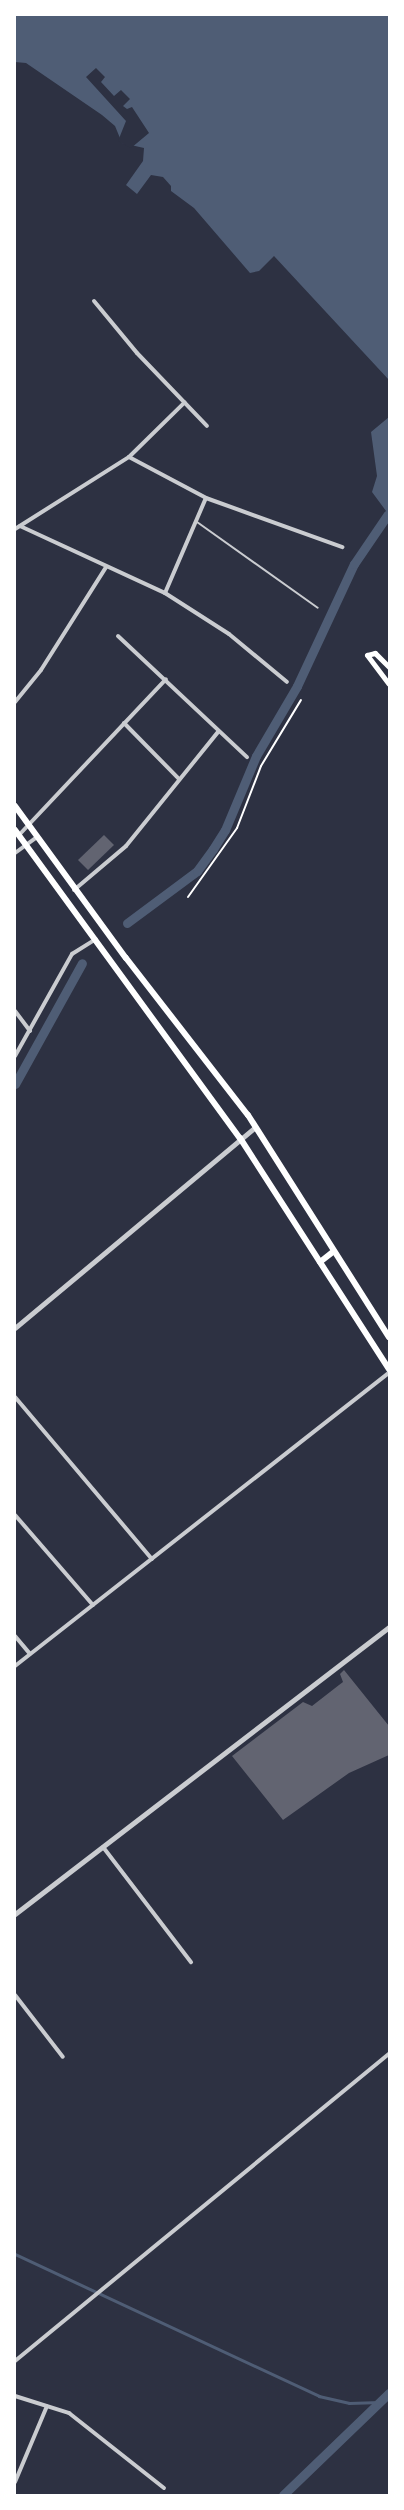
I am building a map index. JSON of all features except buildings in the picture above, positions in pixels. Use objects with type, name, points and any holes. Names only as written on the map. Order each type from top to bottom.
[{"type":"highway","points":[[15,806],[74,890],[255,1127],[389,1337]]},
{"type":"highway","points":[[17,832],[240,1138],[389,1369]]},
{"type":"highway","points":[[320,1262],[333,1252]]},
{"type":"main road","points":[[389,667],[375,653],[368,655],[389,684]]},
{"type":"street","points":[[94,301],[137,354],[207,426]]},
{"type":"street","points":[[15,529],[129,457],[184,402]]},
{"type":"street","points":[[129,457],[206,498],[342,547]]},
{"type":"street","points":[[165,593],[206,498]]},
{"type":"street","points":[[20,526],[165,593],[229,634],[287,682]]},
{"type":"street","points":[[15,702],[41,670],[106,567]]},
{"type":"street","points":[[118,636],[166,679],[218,732],[247,757]]},
{"type":"street","points":[[17,832],[28,826],[166,679]]},
{"type":"street","points":[[124,724],[179,779]]},
{"type":"street","points":[[74,890],[126,846],[218,732]]},
{"type":"street","points":[[15,854],[37,837]]},
{"type":"street","points":[[15,1056],[72,954],[96,939]]},
{"type":"street","points":[[15,1011],[30,1031]]},
{"type":"street","points":[[15,1328],[255,1127]]},
{"type":"street","points":[[15,1666],[389,1373]]},
{"type":"street","points":[[15,1397],[152,1559]]},
{"type":"street","points":[[15,1515],[93,1605]]},
{"type":"street","points":[[15,1914],[389,1627]]},
{"type":"street","points":[[15,1636],[30,1654]]},
{"type":"street","points":[[102,1847],[191,1962]]},
{"type":"street","points":[[15,1995],[63,2057]]},
{"type":"street","points":[[15,2361],[389,2054]]},
{"type":"street","points":[[15,2396],[69,2413],[164,2488]]},
{"type":"street","points":[[15,2482],[47,2406]]},
{"type":"lane","points":[[196,522],[318,608]]},
{"type":"path","points":[[188,897],[237,828],[261,766],[301,700]]},
{"type":"water","points":[[15,15],[389,15],[389,380],[274,256],[259,271],[250,273],[194,208],[171,191],[171,186],[163,177],[151,175],[137,194],[126,185],[143,161],[144,148],[122,143],[115,126],[102,115],[26,63],[15,62]]},
{"type":"water","points":[[389,417],[389,515],[372,492],[377,476],[371,432]]},
{"type":"pier","points":[[96,68],[105,77],[101,82],[114,96],[121,90],[130,99],[123,106],[127,109],[132,107],[149,133],[131,148],[118,141],[126,121],[86,77]]},
{"type":"waterway","points":[[127,923],[197,871],[213,849],[225,830],[256,756],[297,686],[354,564],[388,514]]},
{"type":"waterway","points":[[15,1084],[82,963]]},
{"type":"waterway","points":[[15,2254],[319,2396],[349,2403],[380,2402]]},
{"type":"waterway","points":[[283,2495],[389,2393]]}]
